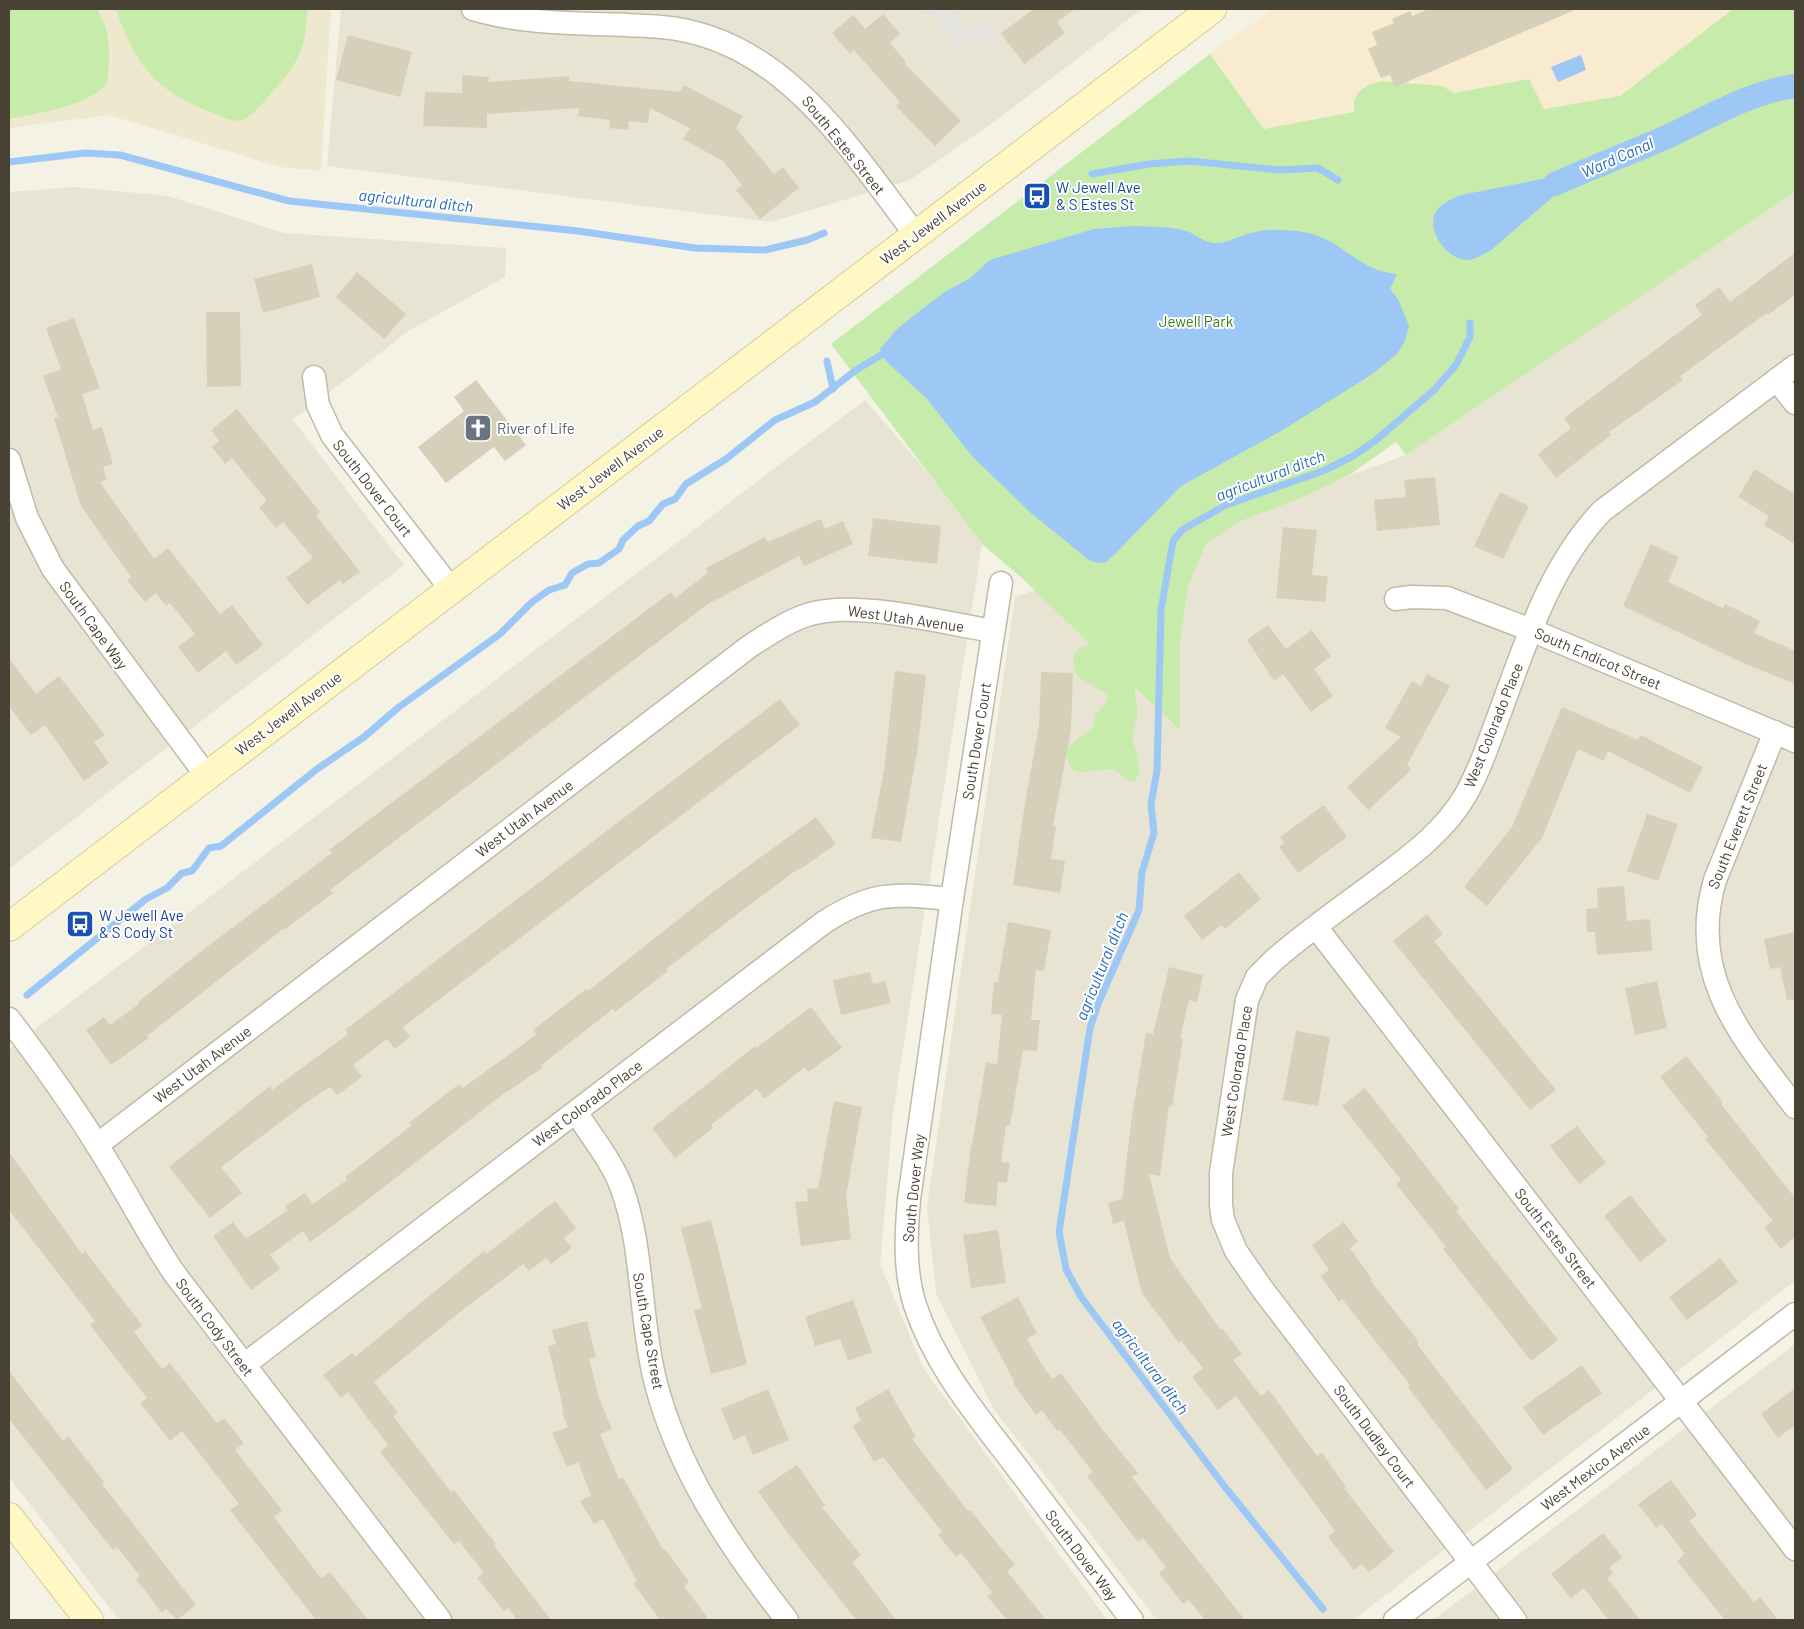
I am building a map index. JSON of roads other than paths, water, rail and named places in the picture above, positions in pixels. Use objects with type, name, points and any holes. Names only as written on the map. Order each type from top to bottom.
[{"type":"main road","name":"West Jewell Avenue","points":[[9,927],[1212,9]]},
{"type":"main road","points":[[9,1517],[89,1620]]},
{"type":"street","name":"South Estes Street","points":[[473,9],[510,17],[586,16],[679,29],[738,48],[762,62],[813,106],[842,139],[916,235]]},
{"type":"street","name":"West Colorado Place","points":[[1236,1251],[1223,1220],[1220,1188],[1247,1000],[1252,985],[1266,967],[1408,857],[1433,835],[1456,810],[1480,766],[1531,630],[1562,563],[1578,539],[1602,511],[1795,366]]},
{"type":"street","name":"South Dover Court","points":[[314,378],[318,405],[326,424],[451,589]]},
{"type":"street","points":[[1777,380],[1795,402]]},
{"type":"street","name":"South Cape Way","points":[[9,460],[27,518],[53,569],[206,775]]},
{"type":"street","name":"South Dover Court","points":[[952,899],[1001,583]]},
{"type":"street","name":"South Endicot Street","points":[[1396,599],[1411,596],[1447,598],[1531,630],[1795,741]]},
{"type":"street","name":"West Utah Avenue","points":[[97,1145],[750,646],[780,627],[809,614],[850,609],[993,631]]},
{"type":"street","name":"South Everett Street","points":[[1775,732],[1715,880],[1708,904],[1707,933],[1710,966],[1717,990],[1731,1019],[1742,1038],[1795,1107]]},
{"type":"street","name":"West Colorado Place","points":[[244,1365],[840,912],[856,904],[887,895],[952,899]]},
{"type":"street","name":"South Dover Way","points":[[952,899],[909,1199],[906,1245],[915,1303],[933,1349],[948,1374],[1132,1620]]},
{"type":"street","name":"South Estes Street","points":[[1316,927],[1795,1549]]},
{"type":"street","name":"South Cody Street","points":[[9,1019],[58,1085],[97,1145],[145,1229],[174,1273],[440,1620]]},
{"type":"street","name":"South Cape Street","points":[[576,1112],[613,1169],[629,1212],[653,1370],[674,1438],[700,1495],[717,1524],[787,1620]]},
{"type":"street","name":"South Dudley Court","points":[[1236,1251],[1263,1290],[1515,1620]]},
{"type":"street","name":"West Mexico Avenue","points":[[1395,1620],[1795,1314]]},
{"type":"water","points":[[1581,55],[1586,70],[1558,82],[1551,67]]},
{"type":"water","points":[[1583,171],[1490,251],[1477,258],[1460,259],[1446,250],[1436,235],[1433,219],[1436,212],[1444,204],[1461,195]]},
{"type":"water","points":[[1132,226],[1180,229],[1214,243],[1265,230],[1305,232],[1324,238],[1372,268],[1397,274],[1390,289],[1398,299],[1409,326],[1405,341],[1397,354],[1371,375],[1281,431],[1181,486],[1116,553],[1106,562],[1098,563],[1089,560],[1031,513],[972,456],[927,399],[886,361],[880,349],[896,330],[946,291],[969,279],[990,260],[1094,229]]},
{"type":"waterway","name":"Ward Canal","points":[[1555,184],[1671,135],[1747,99],[1795,86]]},
{"type":"waterway","name":"agricultural ditch","points":[[9,162],[85,153],[120,155],[289,201],[578,231],[695,248],[765,250],[807,240],[824,233]]},
{"type":"waterway","name":"agricultural ditch","points":[[1092,174],[1149,164],[1189,161],[1279,170],[1318,168],[1338,180]]},
{"type":"waterway","name":"agricultural ditch","points":[[1323,1609],[1225,1487],[1081,1297],[1066,1269],[1059,1232],[1090,1028],[1098,1004],[1139,910],[1142,872],[1154,833],[1151,804],[1157,771],[1161,610],[1173,541],[1182,530],[1226,505],[1323,471],[1353,456],[1375,441],[1434,390],[1456,365],[1470,337],[1470,323]]},
{"type":"waterway","points":[[27,995],[146,899],[167,888],[182,873],[192,871],[209,848],[221,846],[317,769],[364,737],[399,707],[500,634],[532,602],[549,590],[565,585],[572,573],[588,564],[599,563],[619,549],[623,540],[638,526],[649,521],[663,504],[675,499],[686,484],[726,459],[775,420],[815,402],[856,370],[881,355]]},
{"type":"waterway","points":[[827,361],[833,389]]},
{"type":"place","name":"W Jewell Ave & S Estes St","points":[[1037,196]]},
{"type":"place","name":"River of Life","points":[[478,428]]},
{"type":"place","name":"W Jewell Ave & S Cody St","points":[[80,924]]},
{"type":"park label","name":"Jewell Park","points":[[1196,321]]}]
